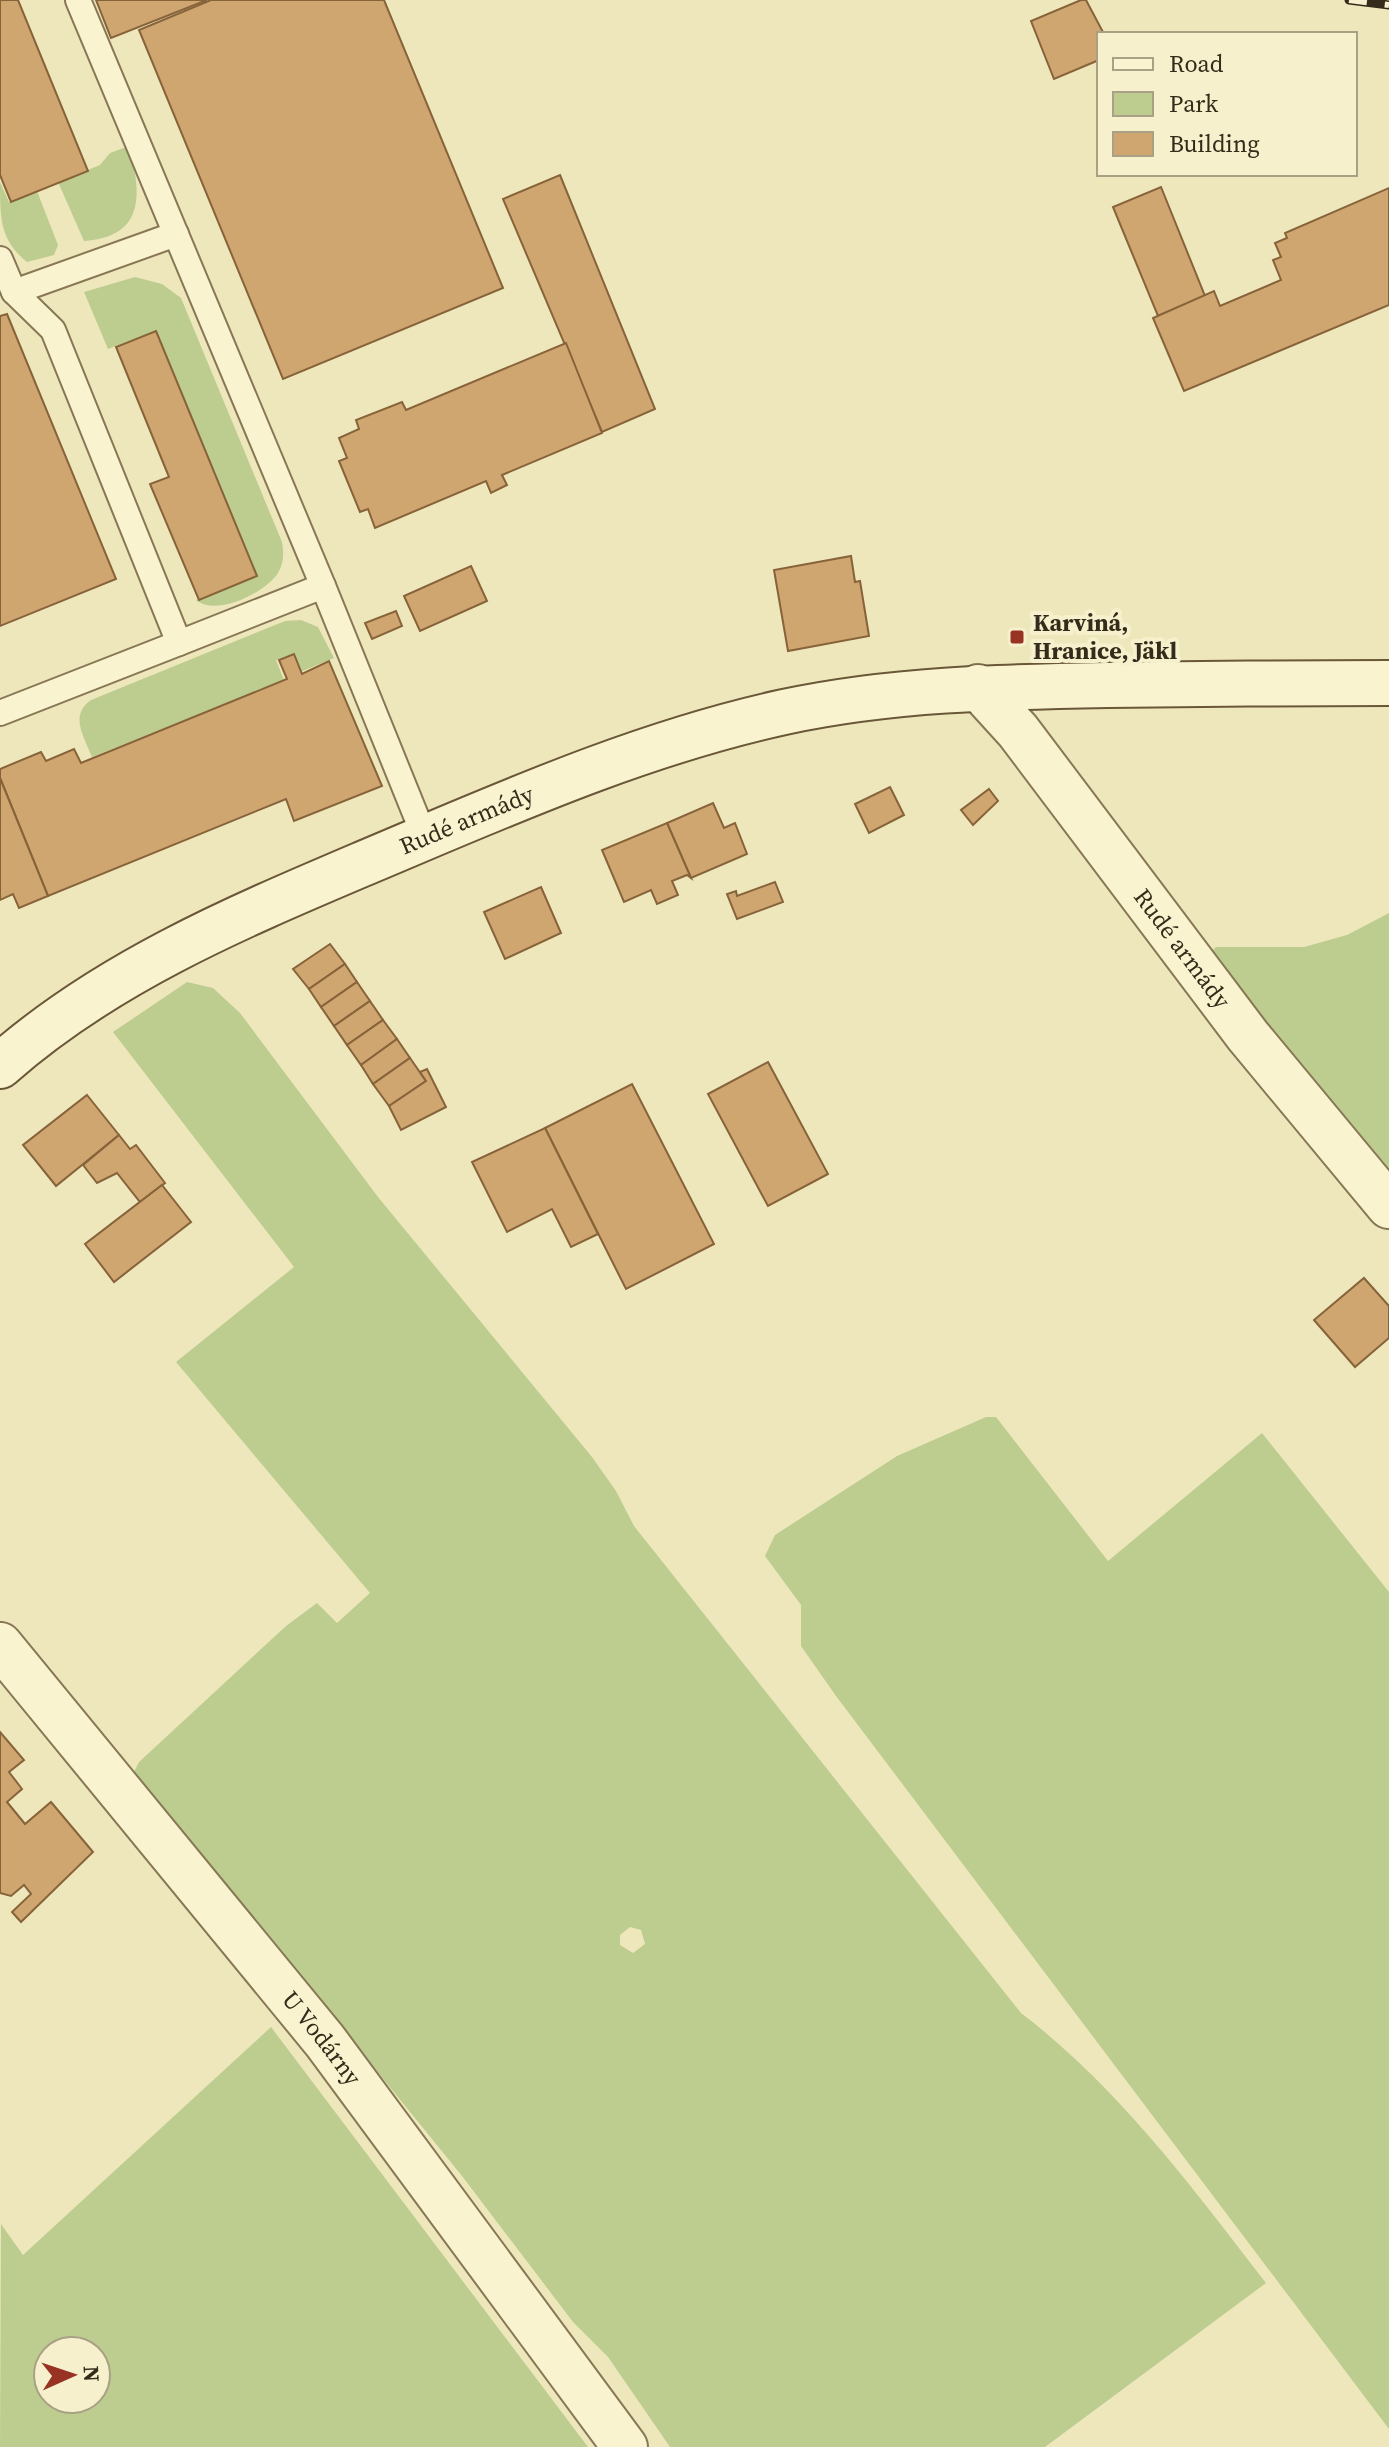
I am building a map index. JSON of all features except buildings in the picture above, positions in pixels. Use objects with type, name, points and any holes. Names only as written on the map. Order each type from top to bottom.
[{"type":"street","name":"Rudé armády","points":[[0,1066],[32,1038],[147,963],[296,892],[652,749],[719,728],[855,700],[978,687],[1389,683]]},
{"type":"street","name":"Rudé armády","points":[[978,687],[1018,731],[1248,1036],[1389,1206]]},
{"type":"street","name":"U Vodárny","points":[[0,1645],[325,2041],[625,2447]]},
{"type":"lane","points":[[78,0],[425,838]]},
{"type":"lane","points":[[14,292],[176,234]]},
{"type":"lane","points":[[0,259],[14,292],[53,330],[179,643]]},
{"type":"lane","points":[[0,713],[323,586]]},
{"type":"green space","points":[[129,146],[136,179],[135,209],[119,231],[105,238],[84,241],[58,182],[100,165],[110,153]]},
{"type":"green space","points":[[0,182],[9,202],[37,191],[58,245],[54,255],[27,262],[11,245],[1,218]]},
{"type":"green space","points":[[135,277],[162,284],[181,298],[282,542],[281,565],[272,581],[252,595],[227,604],[205,605],[196,600],[254,575],[152,332],[108,349],[84,292]]},
{"type":"green space","points":[[301,620],[318,627],[334,658],[298,673],[290,655],[276,660],[284,680],[92,757],[80,727],[81,712],[91,700],[285,621]]},
{"type":"green space","points":[[1389,913],[1389,1181],[1206,956],[1216,947],[1304,947],[1347,935]]},
{"type":"green space","points":[[187,982],[213,988],[240,1013],[378,1197],[592,1457],[616,1491],[634,1526],[1021,2013],[1090,2073],[1122,2106],[1182,2175],[1266,2283],[1045,2447],[670,2447],[608,2357],[573,2322],[462,2176],[134,1772],[139,1762],[286,1626],[317,1603],[337,1623],[370,1593],[176,1362],[294,1267],[113,1032]],"holes":[[[630,1927],[641,1930],[645,1944],[633,1953],[620,1945],[620,1935]]]},
{"type":"green space","points":[[986,1417],[996,1417],[1108,1561],[1262,1433],[1389,1592],[1389,2429],[836,1696],[801,1646],[801,1605],[765,1556],[775,1535],[897,1456]]},
{"type":"green space","points":[[271,2027],[588,2447],[0,2447],[1,2224],[23,2255]]},
{"type":"railway","points":[[1349,0],[1389,5]]},
{"type":"place","name":"Karviná, Hranice, Jäkl","points":[[1017,637]]}]
